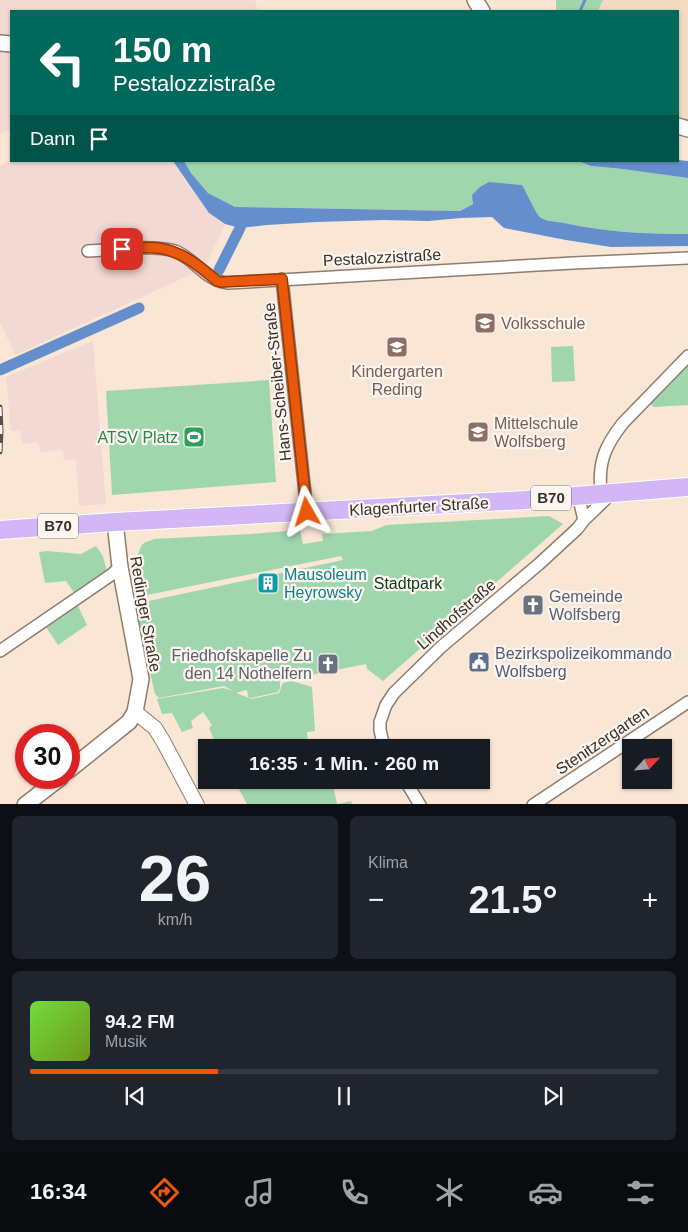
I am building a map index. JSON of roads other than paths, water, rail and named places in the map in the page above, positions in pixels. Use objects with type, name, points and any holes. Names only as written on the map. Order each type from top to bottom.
[{"type":"main road","name":"Klagenfurter Straße","points":[[0,530],[525,500],[688,487]]},
{"type":"main road","name":"Redinger Straße","points":[[115,522],[120,567],[141,679],[135,712]]},
{"type":"main road","points":[[80,761],[129,722],[135,712]]},
{"type":"main road","points":[[26,804],[46,789]]},
{"type":"street","name":"Pestalozzistraße","points":[[88,251],[156,248],[176,252],[188,258],[217,281],[221,282],[688,258]]},
{"type":"street","name":"Hans-Scheiber-Straße","points":[[282,279],[307,512]]},
{"type":"street","points":[[607,493],[600,478],[602,460],[608,445],[623,423],[688,356]]},
{"type":"street","name":"Lindhofstraße","points":[[382,739],[380,722],[386,705],[394,693],[441,647],[539,564],[577,529],[607,493]]},
{"type":"street","points":[[578,496],[584,520]]},
{"type":"street","points":[[0,651],[120,567]]},
{"type":"street","name":"Stenitzergarten","points":[[533,804],[688,702]]},
{"type":"street","points":[[135,712],[155,728],[197,804]]},
{"type":"street","points":[[411,789],[420,804]]},
{"type":"water","points":[[688,161],[688,178],[622,169],[591,166],[581,162]]},
{"type":"water","points":[[174,162],[185,162],[191,173],[208,193],[235,207],[460,211],[473,204],[472,195],[489,182],[522,185],[537,213],[543,219],[610,230],[688,234],[688,246],[611,247],[504,228],[492,217],[428,221],[316,222],[240,228],[225,224],[209,213]]},
{"type":"waterway","points":[[580,10],[585,0]]},
{"type":"waterway","points":[[219,270],[240,228],[243,216]]},
{"type":"waterway","points":[[0,370],[139,308]]},
{"type":"railway","points":[[0,407],[0,452]]},
{"type":"place","name":"Volksschule","points":[[485,323]]},
{"type":"place","name":"Kindergarten Reding","points":[[397,347]]},
{"type":"place","name":"Mittelschule Wolfsberg","points":[[478,432]]},
{"type":"place","name":"ATSV Platz","points":[[194,437]]},
{"type":"place","name":"Mausoleum Heyrowsky","points":[[268,583]]},
{"type":"place","name":"Gemeinde Wolfsberg","points":[[533,605]]},
{"type":"place","name":"Bezirkspolizeikommando Wolfsberg","points":[[479,662]]},
{"type":"place","name":"Friedhofskapelle Zu den 14 Nothelfern","points":[[328,664]]},
{"type":"park label","name":"Stadtpark","points":[[408,583]]}]
